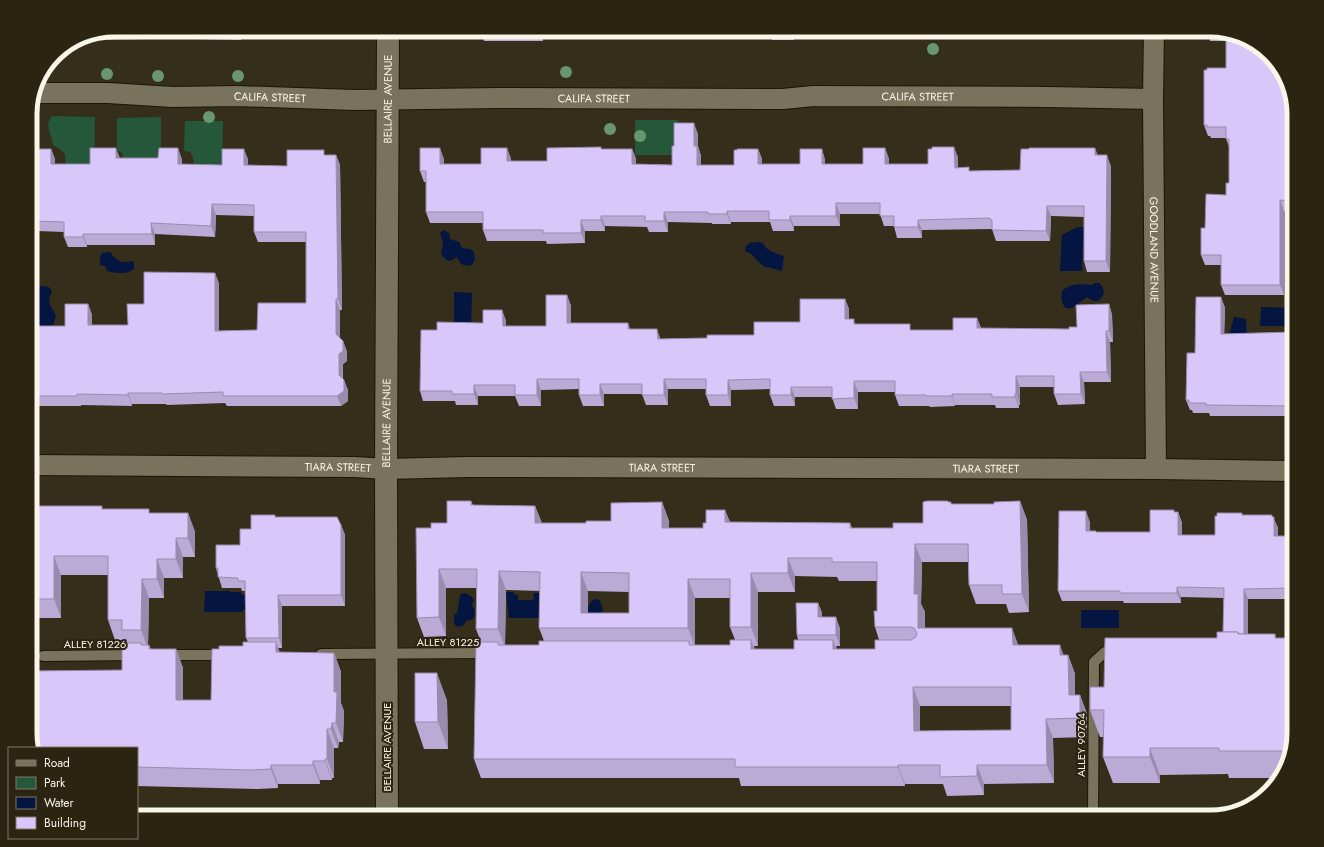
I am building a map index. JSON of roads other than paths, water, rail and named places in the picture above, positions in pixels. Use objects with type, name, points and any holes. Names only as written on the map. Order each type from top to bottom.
[{"type":"street","name":"BELLAIRE AVENUE","points":[[387,810],[386,469],[389,100],[388,37]]},
{"type":"street","name":"GOODLAND AVENUE","points":[[1154,37],[1153,99],[1156,469]]},
{"type":"street","name":"CALIFA STREET","points":[[40,93],[173,97],[237,96],[354,100],[498,98],[784,99],[813,96],[1153,99]]},
{"type":"street","name":"TIARA STREET","points":[[37,465],[354,467],[386,469],[468,467],[1156,469],[1287,472]]},
{"type":"lane","name":"ALLEY 90764","points":[[1093,810],[1094,662],[1105,652],[1129,652]]},
{"type":"lane","name":"ALLEY 81225","points":[[386,654],[496,653]]},
{"type":"lane","points":[[315,654],[386,654]]},
{"type":"lane","name":"ALLEY 81226","points":[[43,656],[235,655]]},
{"type":"water","points":[[1077,227],[1085,227],[1082,271],[1060,271],[1062,235]]},
{"type":"water","points":[[443,230],[449,233],[450,239],[459,242],[462,248],[470,249],[474,252],[475,259],[472,265],[463,265],[457,257],[450,261],[446,260],[441,254],[443,243],[440,233]]},
{"type":"water","points":[[750,243],[763,243],[772,252],[784,256],[782,271],[763,266],[751,254],[745,251],[746,246]]},
{"type":"water","points":[[110,252],[119,261],[134,262],[134,269],[125,273],[107,271],[105,266],[100,265],[100,257],[102,253]]},
{"type":"water","points":[[1099,283],[1104,290],[1103,295],[1098,301],[1094,301],[1087,297],[1072,308],[1066,308],[1064,306],[1062,291],[1065,288],[1073,285],[1092,285]]},
{"type":"water","points":[[37,286],[46,286],[50,288],[52,292],[49,302],[56,316],[53,325],[37,327]]},
{"type":"water","points":[[454,292],[472,293],[471,332],[454,332]]},
{"type":"water","points":[[1261,307],[1287,308],[1287,326],[1260,326]]},
{"type":"water","points":[[1234,317],[1246,319],[1247,337],[1226,335],[1230,332]]},
{"type":"water","points":[[205,591],[241,592],[241,594],[247,596],[248,606],[241,612],[204,612]]},
{"type":"water","points":[[506,592],[513,592],[515,595],[518,595],[518,600],[533,600],[534,593],[543,593],[543,618],[509,618]]},
{"type":"water","points":[[465,593],[474,600],[472,605],[475,615],[473,619],[466,621],[464,625],[458,627],[454,624],[454,615],[457,613],[461,594]]},
{"type":"water","points":[[596,599],[600,601],[603,610],[600,617],[576,615],[587,609],[592,600]]},
{"type":"water","points":[[1081,610],[1119,610],[1119,628],[1081,628]]}]
